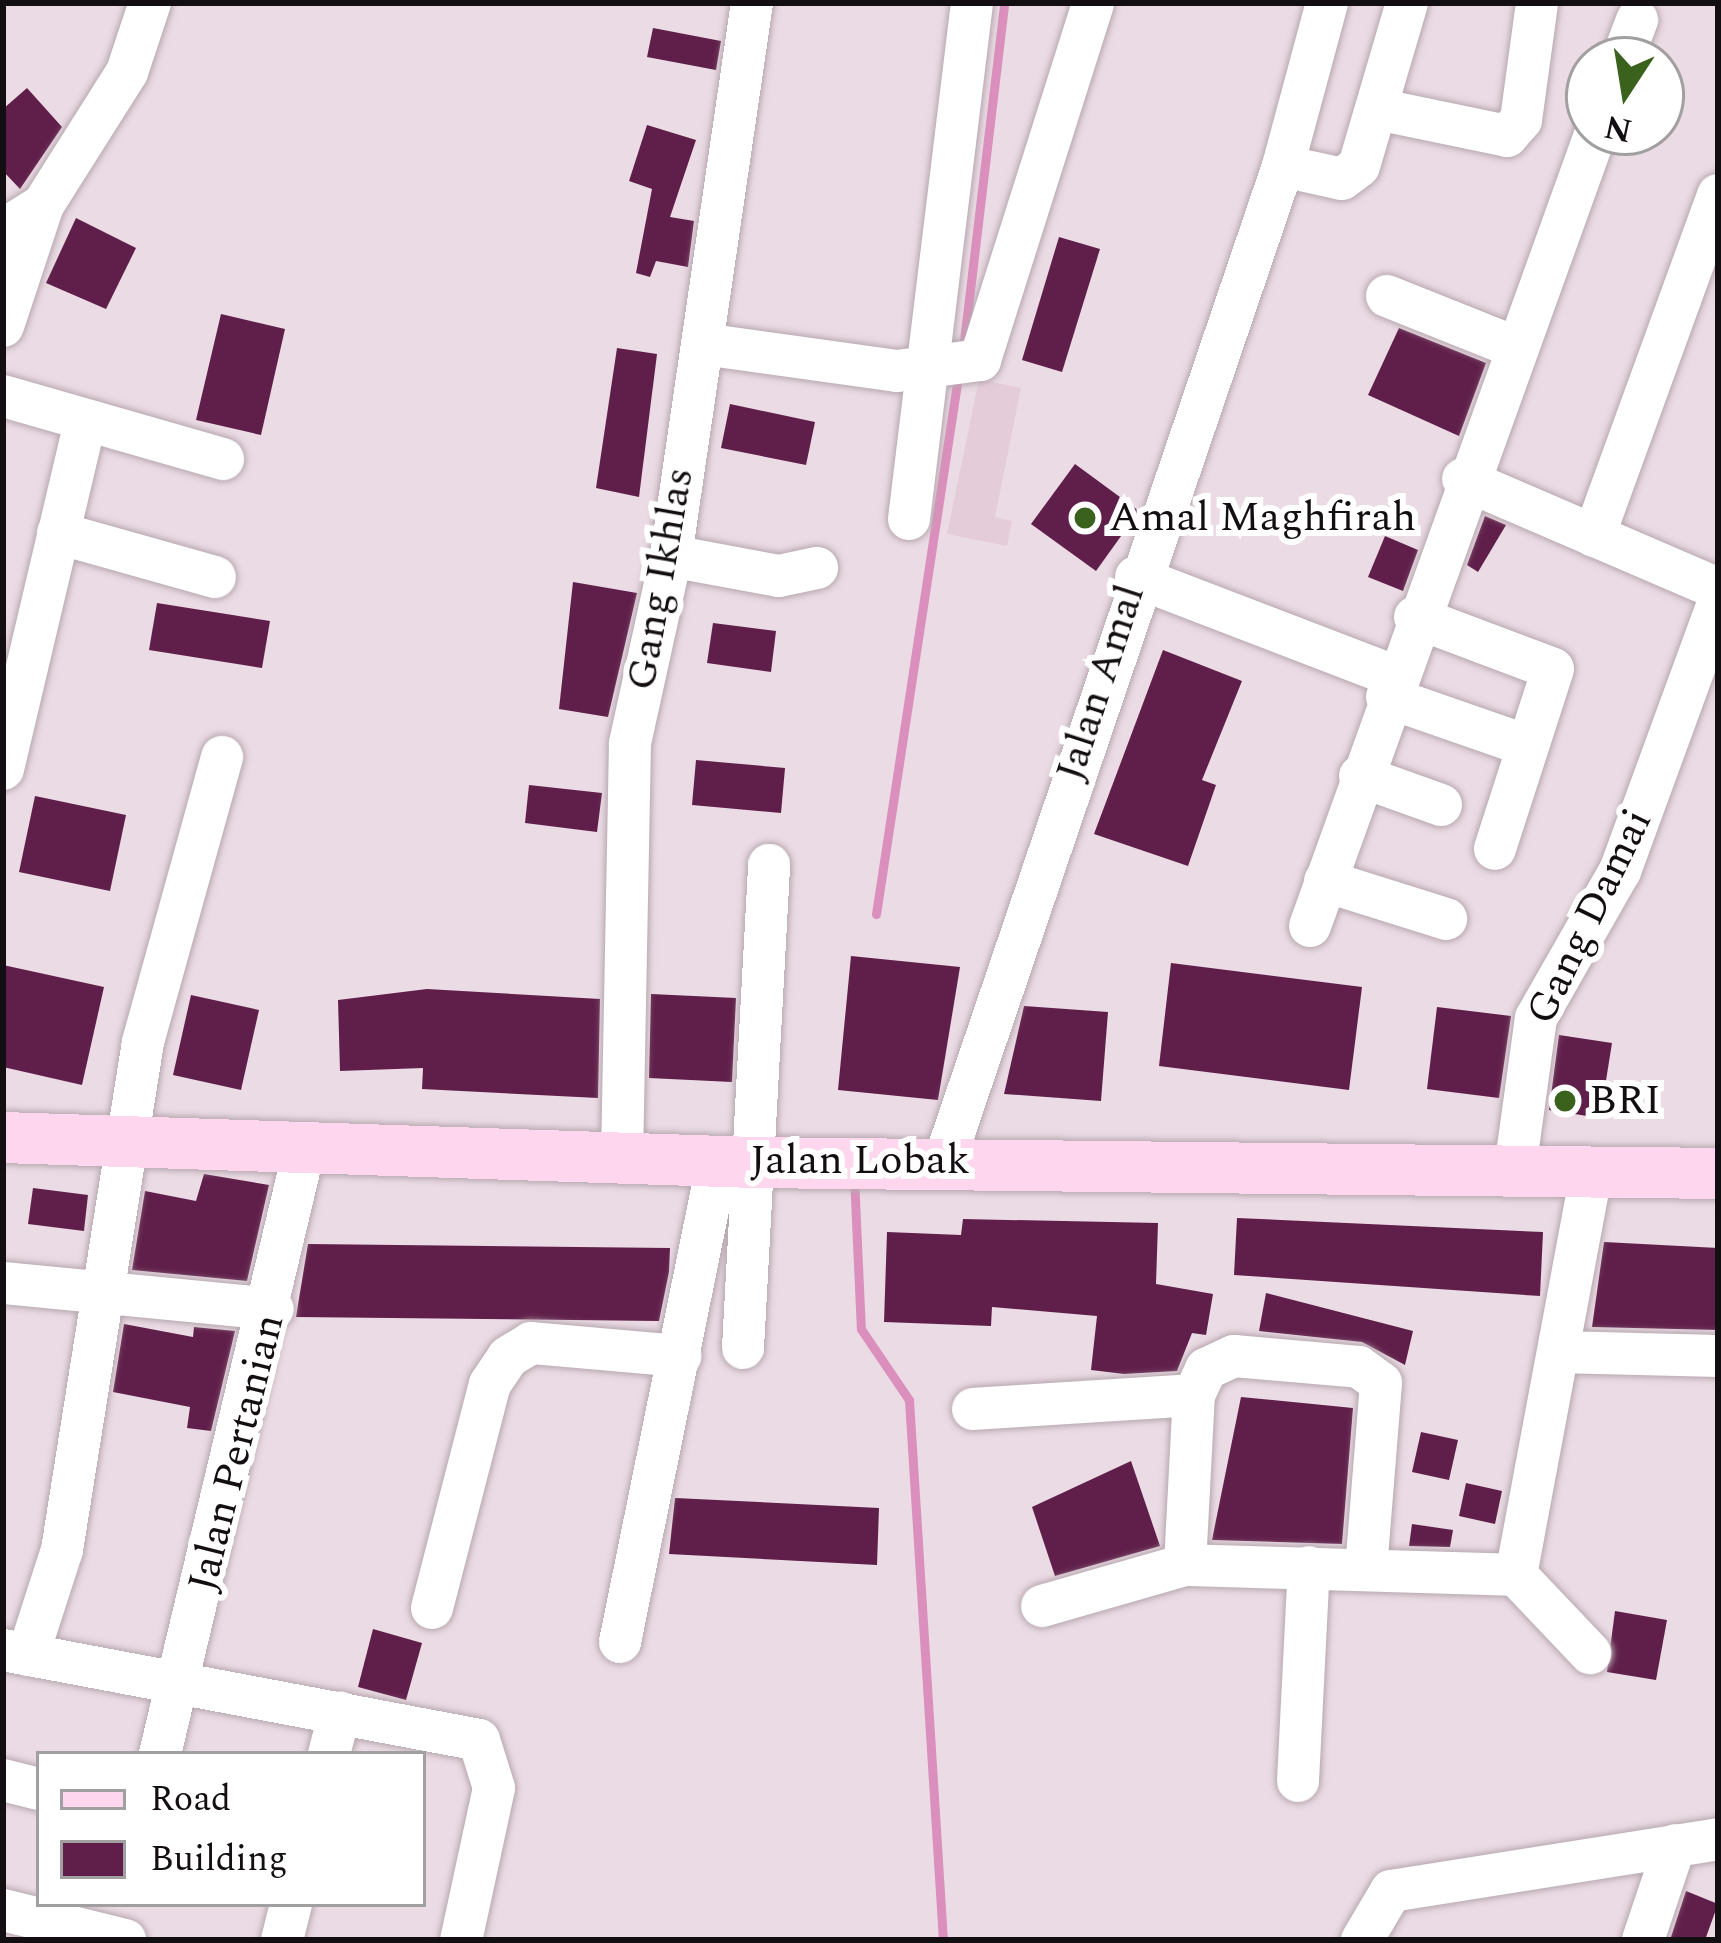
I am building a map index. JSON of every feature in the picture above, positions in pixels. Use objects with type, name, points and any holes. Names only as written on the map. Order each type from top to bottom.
[{"type":"main road","name":"Jalan Lobak","points":[[3,1137],[121,1148],[622,1159],[1718,1173]]},
{"type":"street","name":"Gang Ikhlas","points":[[622,1159],[631,743],[671,556],[752,3]]},
{"type":"street","points":[[909,519],[942,369],[972,3]]},
{"type":"street","points":[[703,344],[942,369],[995,338],[1093,3]]},
{"type":"street","name":"Jalan Amal","points":[[945,1160],[1136,577],[1283,166],[1327,3]]},
{"type":"street","points":[[1283,166],[1351,176],[1377,110],[1407,3]]},
{"type":"street","points":[[1377,110],[1507,136],[1521,120],[1537,3]]},
{"type":"street","points":[[3,326],[43,206],[127,72],[145,5]]},
{"type":"street","points":[[1631,36],[1637,20]]},
{"type":"street","points":[[1310,926],[1463,479],[1587,156]]},
{"type":"street","points":[[1594,536],[1718,195]]},
{"type":"street","points":[[3,230],[43,206]]},
{"type":"street","points":[[1388,296],[1516,348]]},
{"type":"street","points":[[3,396],[224,459]]},
{"type":"street","points":[[3,769],[85,422]]},
{"type":"street","points":[[1463,479],[1718,589]]},
{"type":"street","points":[[58,533],[215,578]]},
{"type":"street","points":[[671,556],[779,576],[817,568]]},
{"type":"street","points":[[1136,577],[1528,746]]},
{"type":"street","name":"Gang Damai","points":[[1515,1169],[1536,1018],[1619,871],[1710,656],[1718,603]]},
{"type":"street","points":[[1415,617],[1553,669],[1495,849]]},
{"type":"street","points":[[222,757],[121,1148],[106,1292],[62,1550],[15,1652],[182,1676],[340,1712],[460,1731],[490,1750],[494,1788],[461,1940]]},
{"type":"street","points":[[1360,776],[1441,806]]},
{"type":"street","points":[[743,1348],[736,1161],[769,865]]},
{"type":"street","points":[[1325,881],[1446,919]]},
{"type":"street","name":"Jalan Pertanian","points":[[161,1751],[273,1309],[304,1150]]},
{"type":"street","points":[[620,1642],[680,1356],[736,1161]]},
{"type":"street","points":[[1516,1575],[1591,1173]]},
{"type":"street","points":[[3,1283],[273,1309]]},
{"type":"street","points":[[432,1608],[490,1384],[508,1357],[531,1343],[680,1356]]},
{"type":"street","points":[[1558,1352],[1718,1356]]},
{"type":"street","points":[[1185,1564],[1195,1395],[1206,1369],[1234,1356],[1372,1373],[1385,1394],[1366,1569]]},
{"type":"street","points":[[973,1409],[1195,1395]]},
{"type":"street","points":[[1042,1606],[1185,1564],[1516,1575],[1590,1652]]},
{"type":"street","points":[[1298,1781],[1309,1567]]},
{"type":"street","points":[[330,1751],[340,1712]]},
{"type":"street","points":[[3,1780],[36,1788]]},
{"type":"street","points":[[1362,1940],[1391,1891],[1718,1839]]},
{"type":"street","points":[[1643,1940],[1675,1845]]},
{"type":"street","points":[[282,1940],[290,1907]]},
{"type":"street","points":[[3,1910],[119,1930]]},
{"type":"shaded area","points":[[979,379],[1021,388],[995,517],[1012,521],[1007,546],[947,534]]},
{"type":"building","points":[[653,28],[721,41],[716,70],[647,57]]},
{"type":"building","points":[[27,88],[62,127],[20,189],[3,171],[3,109]]},
{"type":"building","points":[[647,125],[696,140],[670,217],[694,221],[688,267],[656,261],[650,277],[636,273],[652,189],[629,181]]},
{"type":"building","points":[[76,218],[136,248],[106,309],[46,283]]},
{"type":"building","points":[[1059,237],[1100,249],[1062,372],[1022,360]]},
{"type":"building","points":[[221,314],[285,329],[261,435],[196,420]]},
{"type":"building","points":[[1399,328],[1486,363],[1459,436],[1368,395]]},
{"type":"building","points":[[617,348],[657,354],[639,497],[596,488]]},
{"type":"building","points":[[730,404],[815,422],[806,465],[721,448]]},
{"type":"building","name":"Amal Maghfirah","points":[[1075,464],[1139,511],[1096,571],[1031,524]]},
{"type":"building","points":[[1485,516],[1506,525],[1478,572],[1467,565]]},
{"type":"building","points":[[1385,536],[1418,550],[1403,591],[1368,577]]},
{"type":"building","points":[[573,582],[637,593],[608,717],[559,709]]},
{"type":"building","points":[[157,603],[270,621],[262,668],[149,650]]},
{"type":"building","points":[[713,623],[776,631],[771,672],[707,663]]},
{"type":"building","points":[[1163,650],[1242,681],[1202,780],[1216,785],[1188,866],[1094,834]]},
{"type":"building","points":[[696,760],[785,768],[781,813],[692,805]]},
{"type":"building","points":[[529,785],[602,793],[597,832],[525,823]]},
{"type":"building","points":[[35,796],[126,815],[110,891],[19,872]]},
{"type":"building","points":[[851,956],[960,967],[938,1100],[838,1090]]},
{"type":"building","points":[[1171,963],[1362,987],[1349,1090],[1159,1066]]},
{"type":"building","points":[[3,965],[104,987],[82,1085],[3,1067]]},
{"type":"building","points":[[427,989],[600,999],[598,1098],[422,1089],[423,1068],[340,1071],[338,1000]]},
{"type":"building","points":[[651,994],[736,998],[732,1082],[649,1078]]},
{"type":"building","points":[[191,995],[259,1010],[241,1090],[173,1075]]},
{"type":"building","points":[[1024,1006],[1108,1012],[1101,1101],[1004,1094]]},
{"type":"building","points":[[1437,1007],[1511,1016],[1499,1098],[1427,1089]]},
{"type":"building","points":[[1559,1035],[1612,1043],[1600,1118],[1549,1110]]},
{"type":"building","points":[[204,1174],[269,1185],[247,1281],[132,1270],[145,1191],[196,1201]]},
{"type":"building","points":[[33,1188],[88,1195],[84,1231],[28,1224]]},
{"type":"building","points":[[1237,1218],[1543,1232],[1540,1296],[1234,1275]]},
{"type":"building","points":[[963,1219],[1158,1223],[1156,1284],[1213,1294],[1206,1335],[1192,1333],[1177,1371],[1124,1374],[1091,1370],[1097,1316],[992,1307],[991,1326],[884,1322],[887,1232],[961,1235]]},
{"type":"building","points":[[1604,1242],[1718,1248],[1718,1330],[1592,1327]]},
{"type":"building","points":[[308,1244],[670,1248],[669,1272],[659,1321],[296,1317]]},
{"type":"building","points":[[1266,1293],[1413,1331],[1405,1365],[1362,1342],[1259,1331]]},
{"type":"building","points":[[124,1324],[193,1337],[194,1327],[235,1331],[211,1431],[187,1428],[190,1407],[113,1392]]},
{"type":"building","points":[[1241,1397],[1353,1408],[1342,1544],[1212,1540]]},
{"type":"building","points":[[1421,1432],[1458,1440],[1449,1480],[1412,1472]]},
{"type":"building","points":[[1131,1461],[1160,1546],[1055,1576],[1032,1507]]},
{"type":"building","points":[[1466,1483],[1502,1491],[1495,1524],[1459,1516]]},
{"type":"building","points":[[675,1498],[879,1508],[877,1565],[669,1554]]},
{"type":"building","points":[[1412,1524],[1453,1530],[1450,1547],[1409,1546]]},
{"type":"building","points":[[1615,1611],[1667,1620],[1656,1680],[1607,1672]]},
{"type":"building","points":[[373,1629],[422,1643],[406,1700],[358,1687]]},
{"type":"building","points":[[1686,1891],[1718,1904],[1705,1940],[1670,1940]]},
{"type":"waterway","points":[[963,349],[1004,3]]},
{"type":"waterway","points":[[876,914],[958,377]]},
{"type":"waterway","points":[[854,1177],[861,1329],[909,1400],[943,1940]]},
{"type":"place","name":"Amal Maghfirah","points":[[1085,518]]},
{"type":"place","name":"BRI","points":[[1565,1101]]}]
